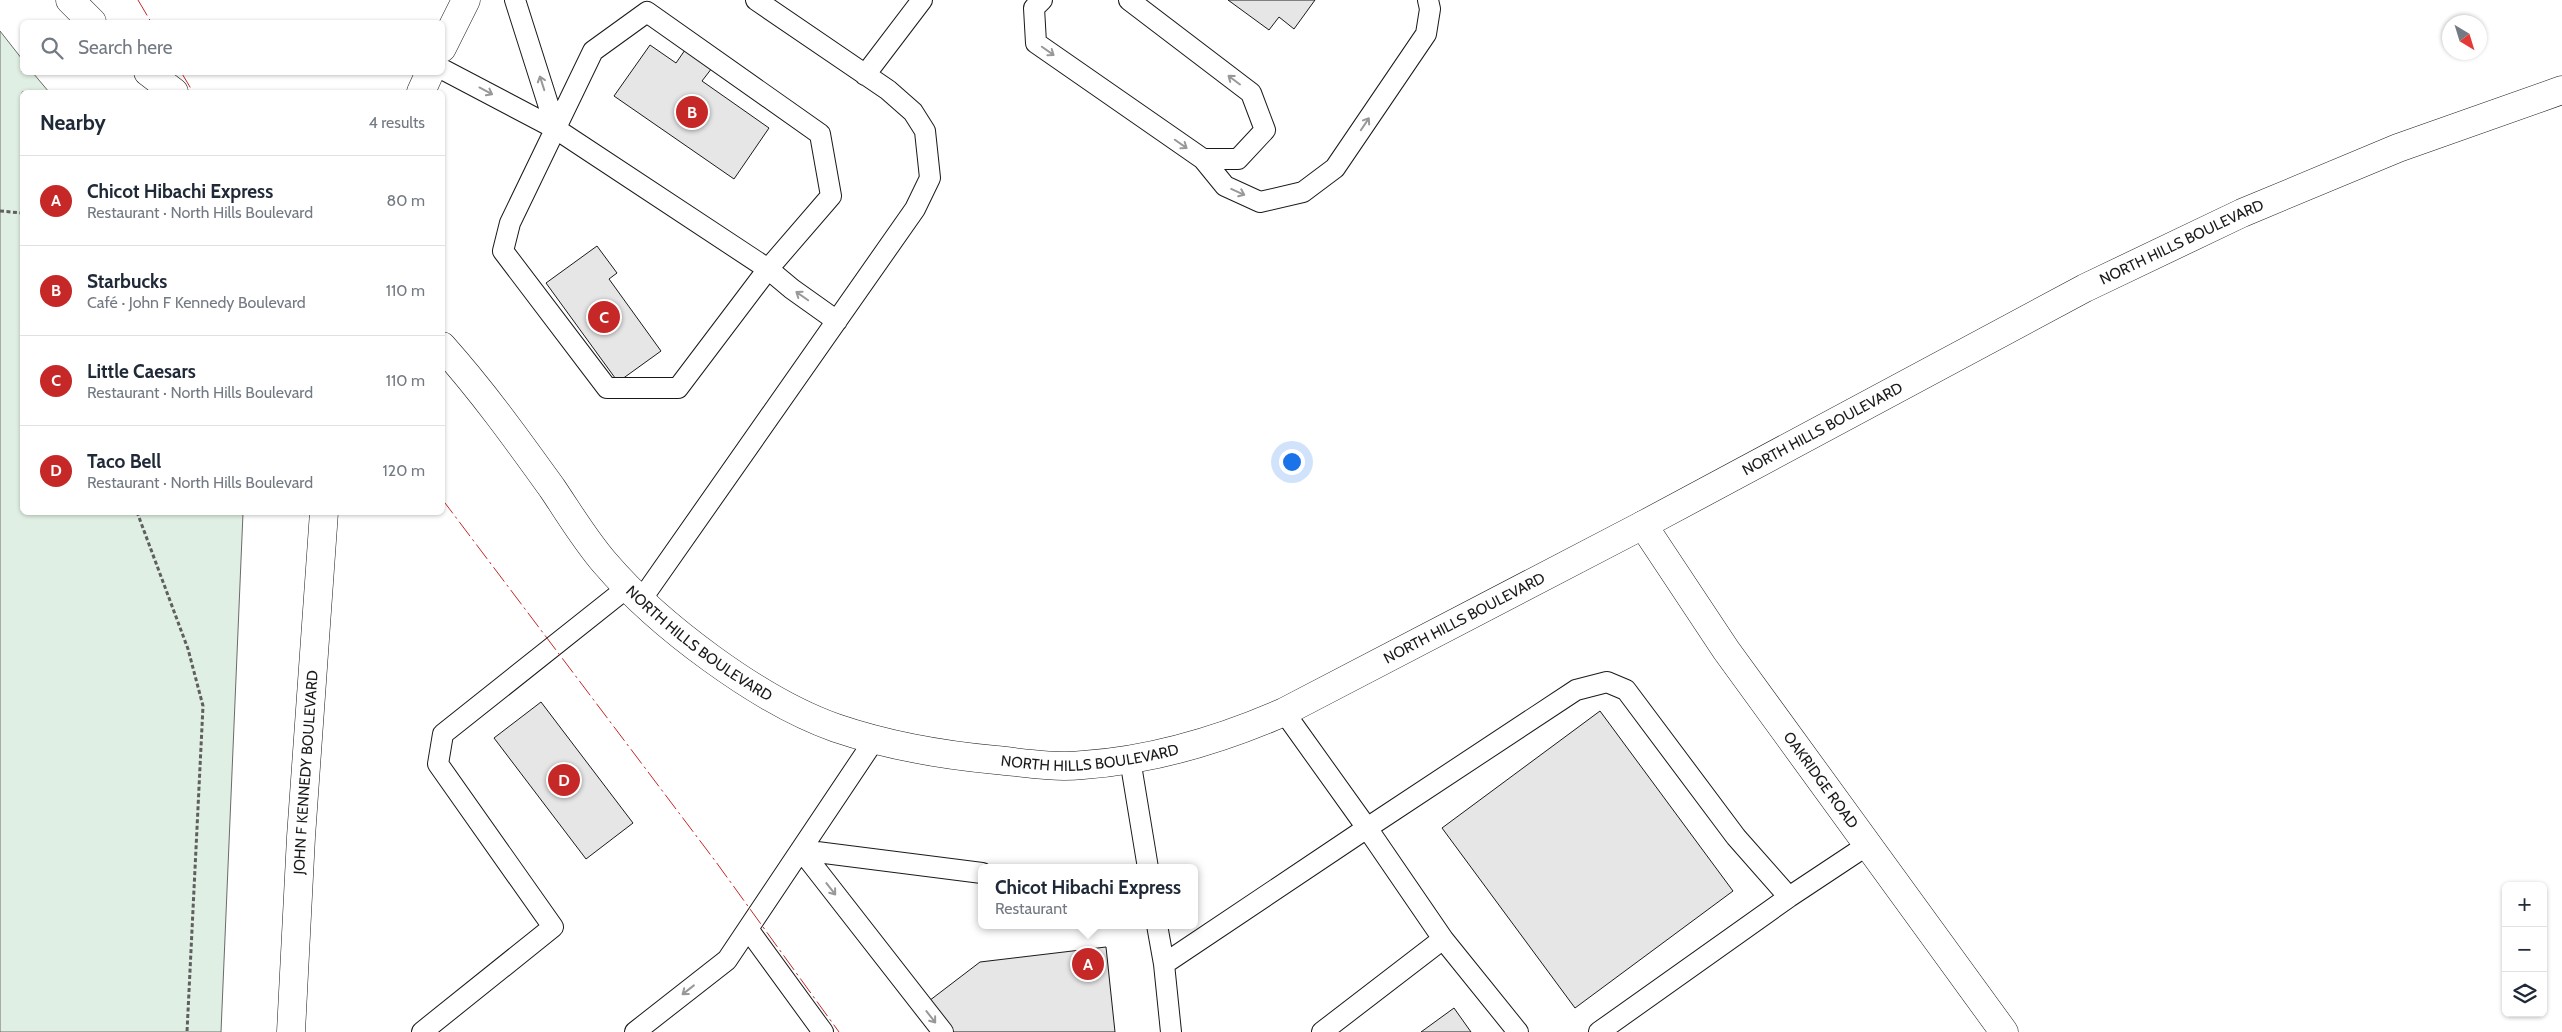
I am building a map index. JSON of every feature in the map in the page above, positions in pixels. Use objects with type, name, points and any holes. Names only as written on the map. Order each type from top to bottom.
[{"type":"street","points":[[70,0],[90,20]]},
{"type":"street","points":[[445,42],[466,0]]},
{"type":"street","points":[[152,75],[171,90]]},
{"type":"street","points":[[422,90],[429,75]]},
{"type":"street","name":"NORTH HILLS BOULEVARD","points":[[445,349],[488,398],[604,562],[635,594],[698,649],[774,699],[836,728],[940,755],[1040,765],[1070,766],[1130,760],[1146,758],[1234,734],[1284,712],[1643,524],[2086,288],[2242,213],[2398,148],[2562,90]]},
{"type":"street","name":"JOHN F KENNEDY BOULEVARD","points":[[291,1032],[324,515]]},
{"type":"street","name":"OAKRIDGE ROAD","points":[[1643,524],[1726,650],[2004,1032]]},
{"type":"lane","points":[[515,0],[556,130]]},
{"type":"lane","points":[[422,1032],[553,926],[438,764],[443,734],[635,594],[837,321],[915,209],[930,178],[925,131],[913,112],[888,90],[756,0]]},
{"type":"lane","points":[[865,75],[922,0]]},
{"type":"lane","points":[[1129,0],[1251,93],[1265,130],[1238,159],[1203,159]]},
{"type":"lane","points":[[1034,3],[1036,43],[1203,159],[1225,186],[1260,202],[1303,192],[1336,168],[1426,34],[1430,9],[1428,0]]},
{"type":"lane","points":[[647,12],[820,134],[831,196],[768,269],[678,388],[607,388],[503,251],[510,223],[593,51],[647,12]]},
{"type":"lane","points":[[445,71],[556,130],[768,269],[792,289],[837,321]]},
{"type":"lane","points":[[1164,964],[1576,690],[1607,682],[1626,690],[1736,837],[1789,897]]},
{"type":"lane","points":[[1284,712],[1443,939],[1518,1032]]},
{"type":"lane","points":[[635,1032],[727,960],[875,739]]},
{"type":"lane","points":[[1130,760],[1147,864]]},
{"type":"lane","points":[[1598,1032],[1789,897],[1869,844]]},
{"type":"lane","points":[[801,850],[978,872]]},
{"type":"lane","points":[[801,850],[942,1032]]},
{"type":"lane","points":[[748,929],[823,1032]]},
{"type":"lane","points":[[1159,929],[1164,964],[1170,1032]]},
{"type":"lane","points":[[1322,1032],[1443,939]]},
{"type":"path","points":[[0,211],[20,213]]},
{"type":"path","points":[[139,515],[188,649],[202,706],[187,1032]]},
{"type":"green space","points":[[0,31],[20,56],[20,75],[35,75],[47,90],[20,90],[20,515],[243,515],[221,1032],[0,1032]]},
{"type":"building","points":[[1228,0],[1315,0],[1294,29],[1279,17],[1269,30]]},
{"type":"building","points":[[650,45],[676,63],[685,50],[712,68],[702,81],[769,128],[734,179],[614,96]]},
{"type":"building","points":[[597,246],[617,273],[609,279],[661,351],[618,382],[546,283]]},
{"type":"building","points":[[541,702],[633,823],[586,859],[494,738]]},
{"type":"building","points":[[1600,711],[1733,891],[1575,1008],[1442,828]]},
{"type":"building","points":[[1106,947],[1115,1032],[947,1032],[925,1004],[980,962]]},
{"type":"building","points":[[1454,1008],[1471,1032],[1421,1032]]},
{"type":"power","points":[[138,0],[150,20]]},
{"type":"power","points":[[183,75],[192,90]]},
{"type":"power","points":[[445,503],[716,862],[839,1032]]},
{"type":"place","name":"Starbucks","points":[[692,112]]},
{"type":"place","name":"Little Caesars","points":[[604,317]]},
{"type":"place","name":"Taco Bell","points":[[564,780]]},
{"type":"place","name":"Chicot Hibachi Express","points":[[1088,964]]}]
